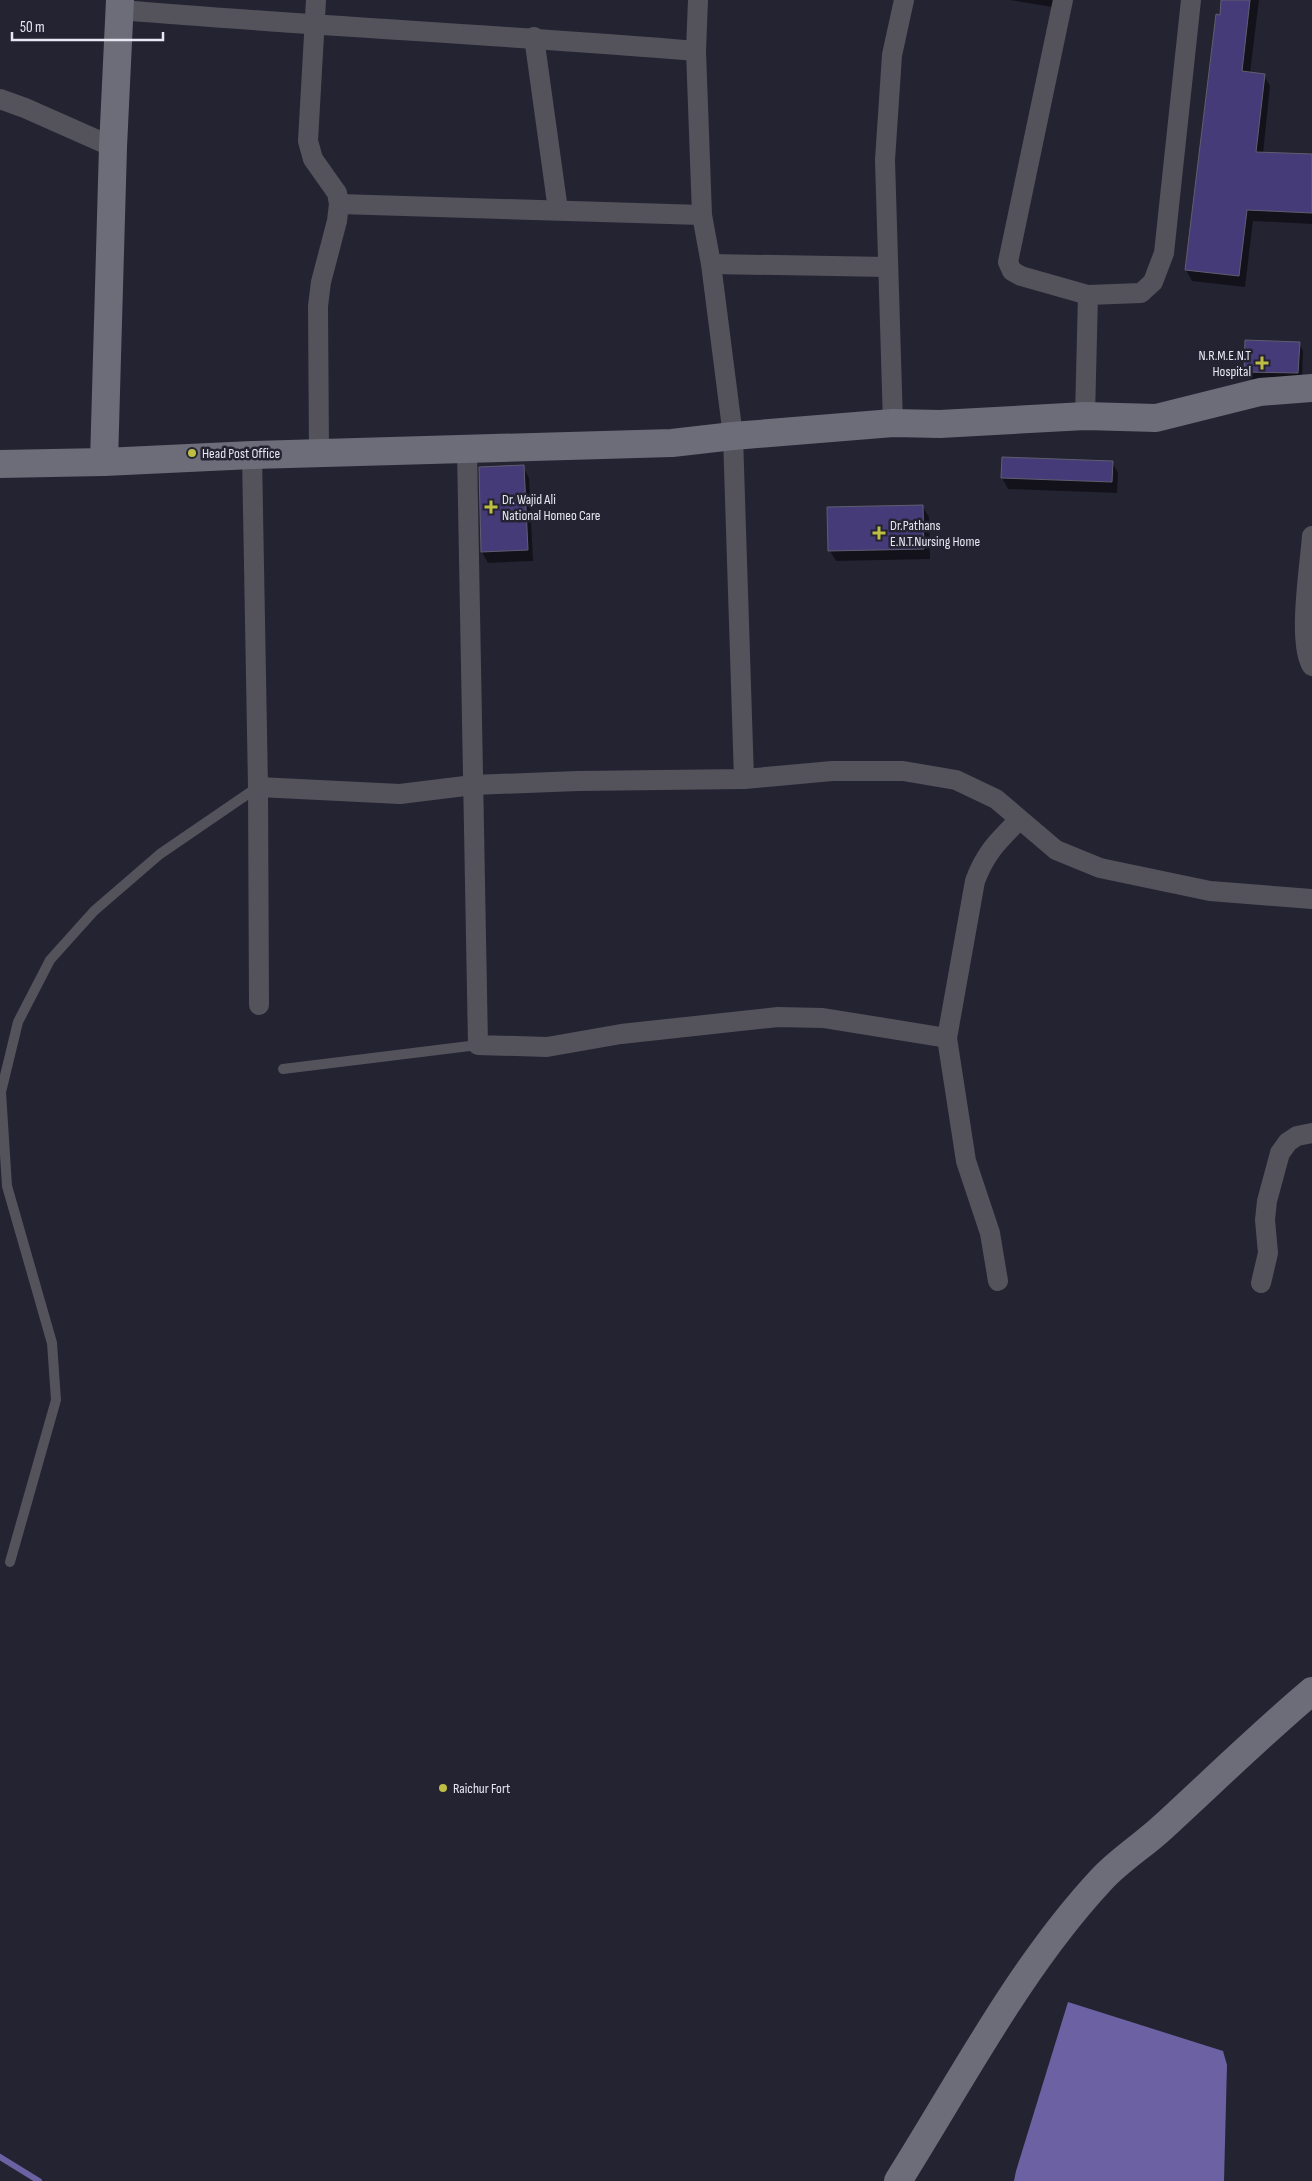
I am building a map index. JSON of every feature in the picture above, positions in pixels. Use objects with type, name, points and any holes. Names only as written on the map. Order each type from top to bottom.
[{"type":"main road","points":[[104,462],[113,148],[120,5]]},
{"type":"main road","points":[[0,464],[672,443],[893,423],[940,424],[1085,416],[1156,418],[1260,392],[1312,388]]},
{"type":"main road","points":[[898,2181],[1003,2010],[1048,1944],[1101,1879],[1162,1828],[1279,1718],[1312,1691]]},
{"type":"street","points":[[316,0],[308,141],[313,159],[337,193],[338,204],[337,221],[321,282],[318,306],[319,453]]},
{"type":"street","points":[[698,0],[696,51],[702,215],[711,264],[733,436],[744,780]]},
{"type":"street","points":[[893,423],[885,160],[892,55],[904,0]]},
{"type":"street","points":[[1063,0],[1008,262],[1012,271],[1021,276],[1088,295],[1141,293],[1153,282],[1164,253],[1191,0]]},
{"type":"street","points":[[120,5],[261,22],[316,23],[534,37],[696,51]]},
{"type":"street","points":[[534,37],[558,210]]},
{"type":"street","points":[[0,99],[25,108],[113,148]]},
{"type":"street","points":[[338,204],[702,215]]},
{"type":"street","points":[[711,264],[888,267]]},
{"type":"street","points":[[1085,416],[1088,295]]},
{"type":"street","points":[[467,450],[478,1045],[547,1047],[621,1034],[778,1017],[824,1018],[947,1038]]},
{"type":"street","points":[[252,455],[258,787],[259,1005]]},
{"type":"street","points":[[1312,536],[1305,635],[1306,652],[1312,666]]},
{"type":"street","points":[[258,787],[400,794],[473,786],[578,782],[744,780],[832,772],[903,772],[956,780],[996,799],[1056,850],[1100,868],[1210,891],[1312,899]]},
{"type":"street","points":[[998,1281],[990,1233],[966,1161],[947,1038],[975,881],[982,862],[993,846],[1019,820]]},
{"type":"street","points":[[1261,1283],[1268,1253],[1264,1220],[1280,1152],[1288,1142],[1297,1136],[1312,1133]]},
{"type":"lane","points":[[10,1562],[56,1400],[52,1343],[7,1186],[1,1092],[18,1022],[50,960],[94,911],[160,854],[258,787]]},
{"type":"lane","points":[[283,1069],[478,1045]]},
{"type":"shaded area","points":[[1068,2002],[1223,2051],[1227,2065],[1224,2181],[1014,2181]]},
{"type":"building","points":[[1221,0],[1250,0],[1242,71],[1265,74],[1256,152],[1312,154],[1312,213],[1247,210],[1239,276],[1185,270],[1216,14],[1220,15]]},
{"type":"building","points":[[1245,340],[1300,342],[1298,373],[1244,372]]},
{"type":"building","points":[[1002,457],[1113,461],[1112,482],[1001,478]]},
{"type":"building","points":[[524,465],[528,550],[481,552],[479,467]]},
{"type":"building","points":[[923,505],[924,549],[828,551],[827,507]]},
{"type":"waterway","points":[[0,2157],[39,2181]]},
{"type":"place","name":"N.R.M.E.N.T Hospital","points":[[1262,363]]},
{"type":"place","name":"Head Post Office","points":[[192,453]]},
{"type":"place","name":"Dr. Wajid Ali National Homeo Care","points":[[491,507]]},
{"type":"place","name":"Dr.Pathans E.N.T.Nursing Home","points":[[879,533]]},
{"type":"place","name":"Raichur Fort","points":[[443,1788]]}]
